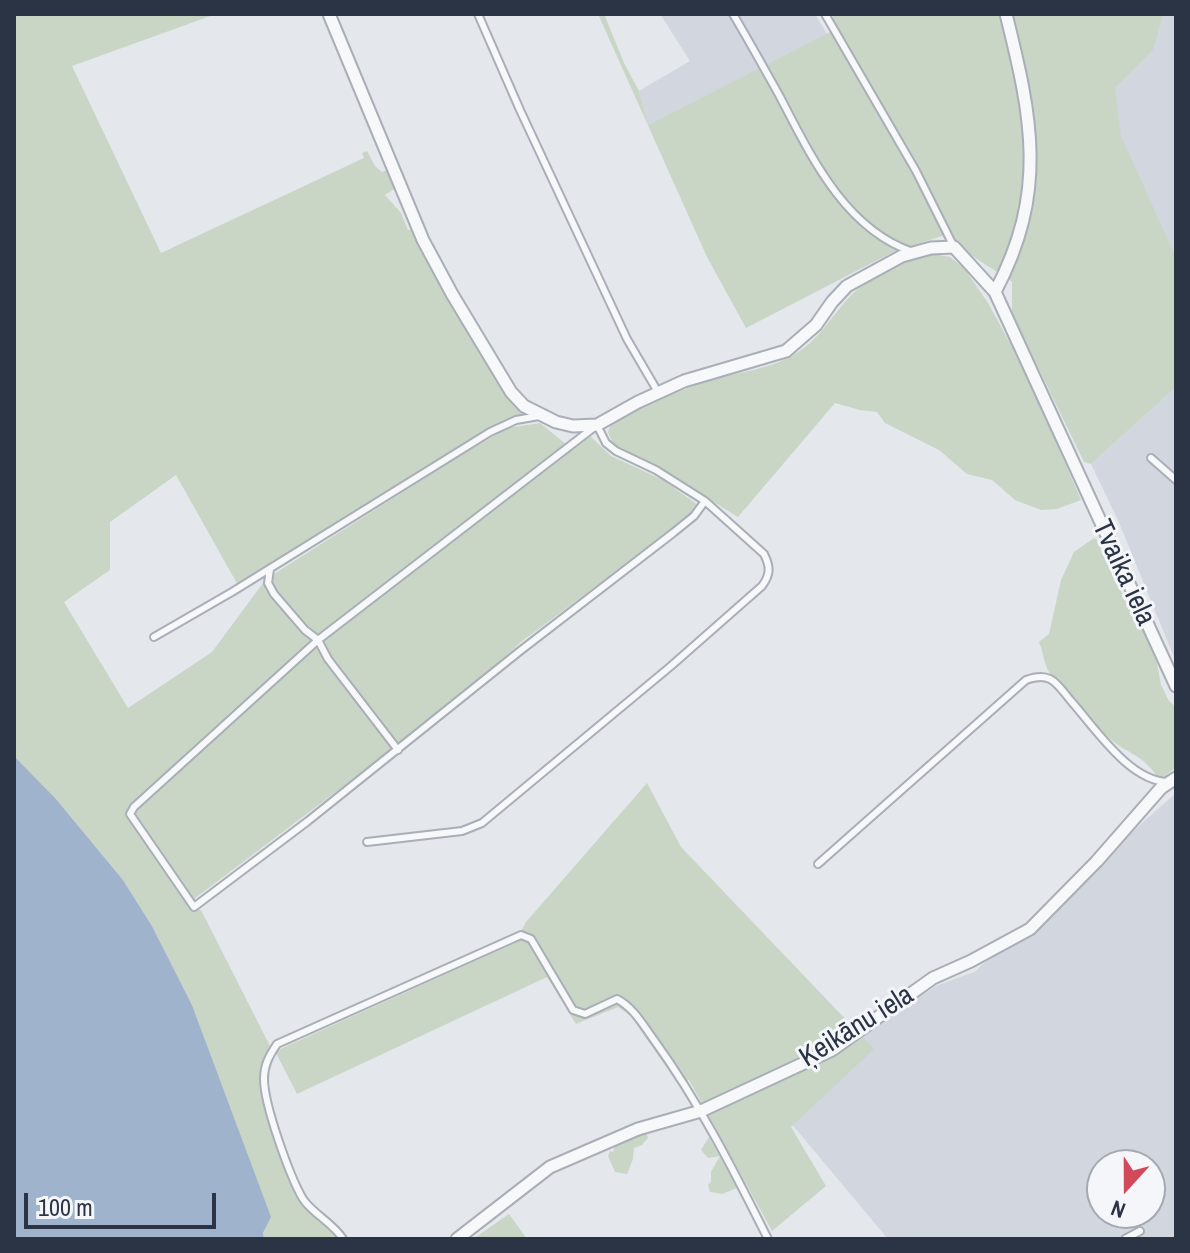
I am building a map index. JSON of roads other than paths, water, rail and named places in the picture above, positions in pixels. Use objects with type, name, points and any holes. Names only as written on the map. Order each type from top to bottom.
[{"type":"street","points":[[329,14],[423,240],[511,392],[539,416],[573,426],[597,425],[684,381],[786,351],[816,325],[847,286],[914,252],[954,247]]},
{"type":"street","points":[[995,292],[1017,244],[1027,207],[1032,161],[1023,80],[1006,14]]},
{"type":"street","name":"Tvaika iela","points":[[954,247],[995,292],[1176,686]]},
{"type":"street","name":"Ķeikānu iela","points":[[457,1239],[550,1167],[638,1129],[701,1111],[832,1050],[933,978],[1030,929],[1173,780]]},
{"type":"lane","points":[[478,14],[627,339],[658,392]]},
{"type":"lane","points":[[733,14],[817,167],[855,214],[873,230],[896,246],[914,252]]},
{"type":"lane","points":[[825,14],[916,171],[954,247]]},
{"type":"lane","points":[[154,637],[490,432],[516,420],[539,416]]},
{"type":"lane","points":[[367,842],[462,831],[482,823],[762,586],[769,573],[769,563],[764,554],[705,501],[656,470],[616,451],[606,443],[597,425],[318,640],[134,807],[130,814],[194,907],[673,533],[694,516],[705,501]]},
{"type":"lane","points":[[1151,458],[1176,480]]},
{"type":"lane","points":[[270,569],[268,583],[274,594],[305,630],[318,640],[328,659],[398,750]]},
{"type":"lane","points":[[818,864],[1026,680],[1034,677],[1043,676],[1055,683],[1117,753],[1143,776],[1156,781],[1173,780]]},
{"type":"lane","points":[[343,1239],[304,1201],[272,1114],[264,1081],[266,1061],[277,1044],[521,935],[531,939],[573,1010],[585,1014],[617,999],[627,1004],[673,1066],[701,1111],[768,1239]]},
{"type":"lane","points":[[1125,1239],[1140,1231]]},
{"type":"water","points":[[14,756],[56,799],[123,880],[152,926],[192,1005],[271,1217],[263,1233],[264,1239],[14,1239]]}]
